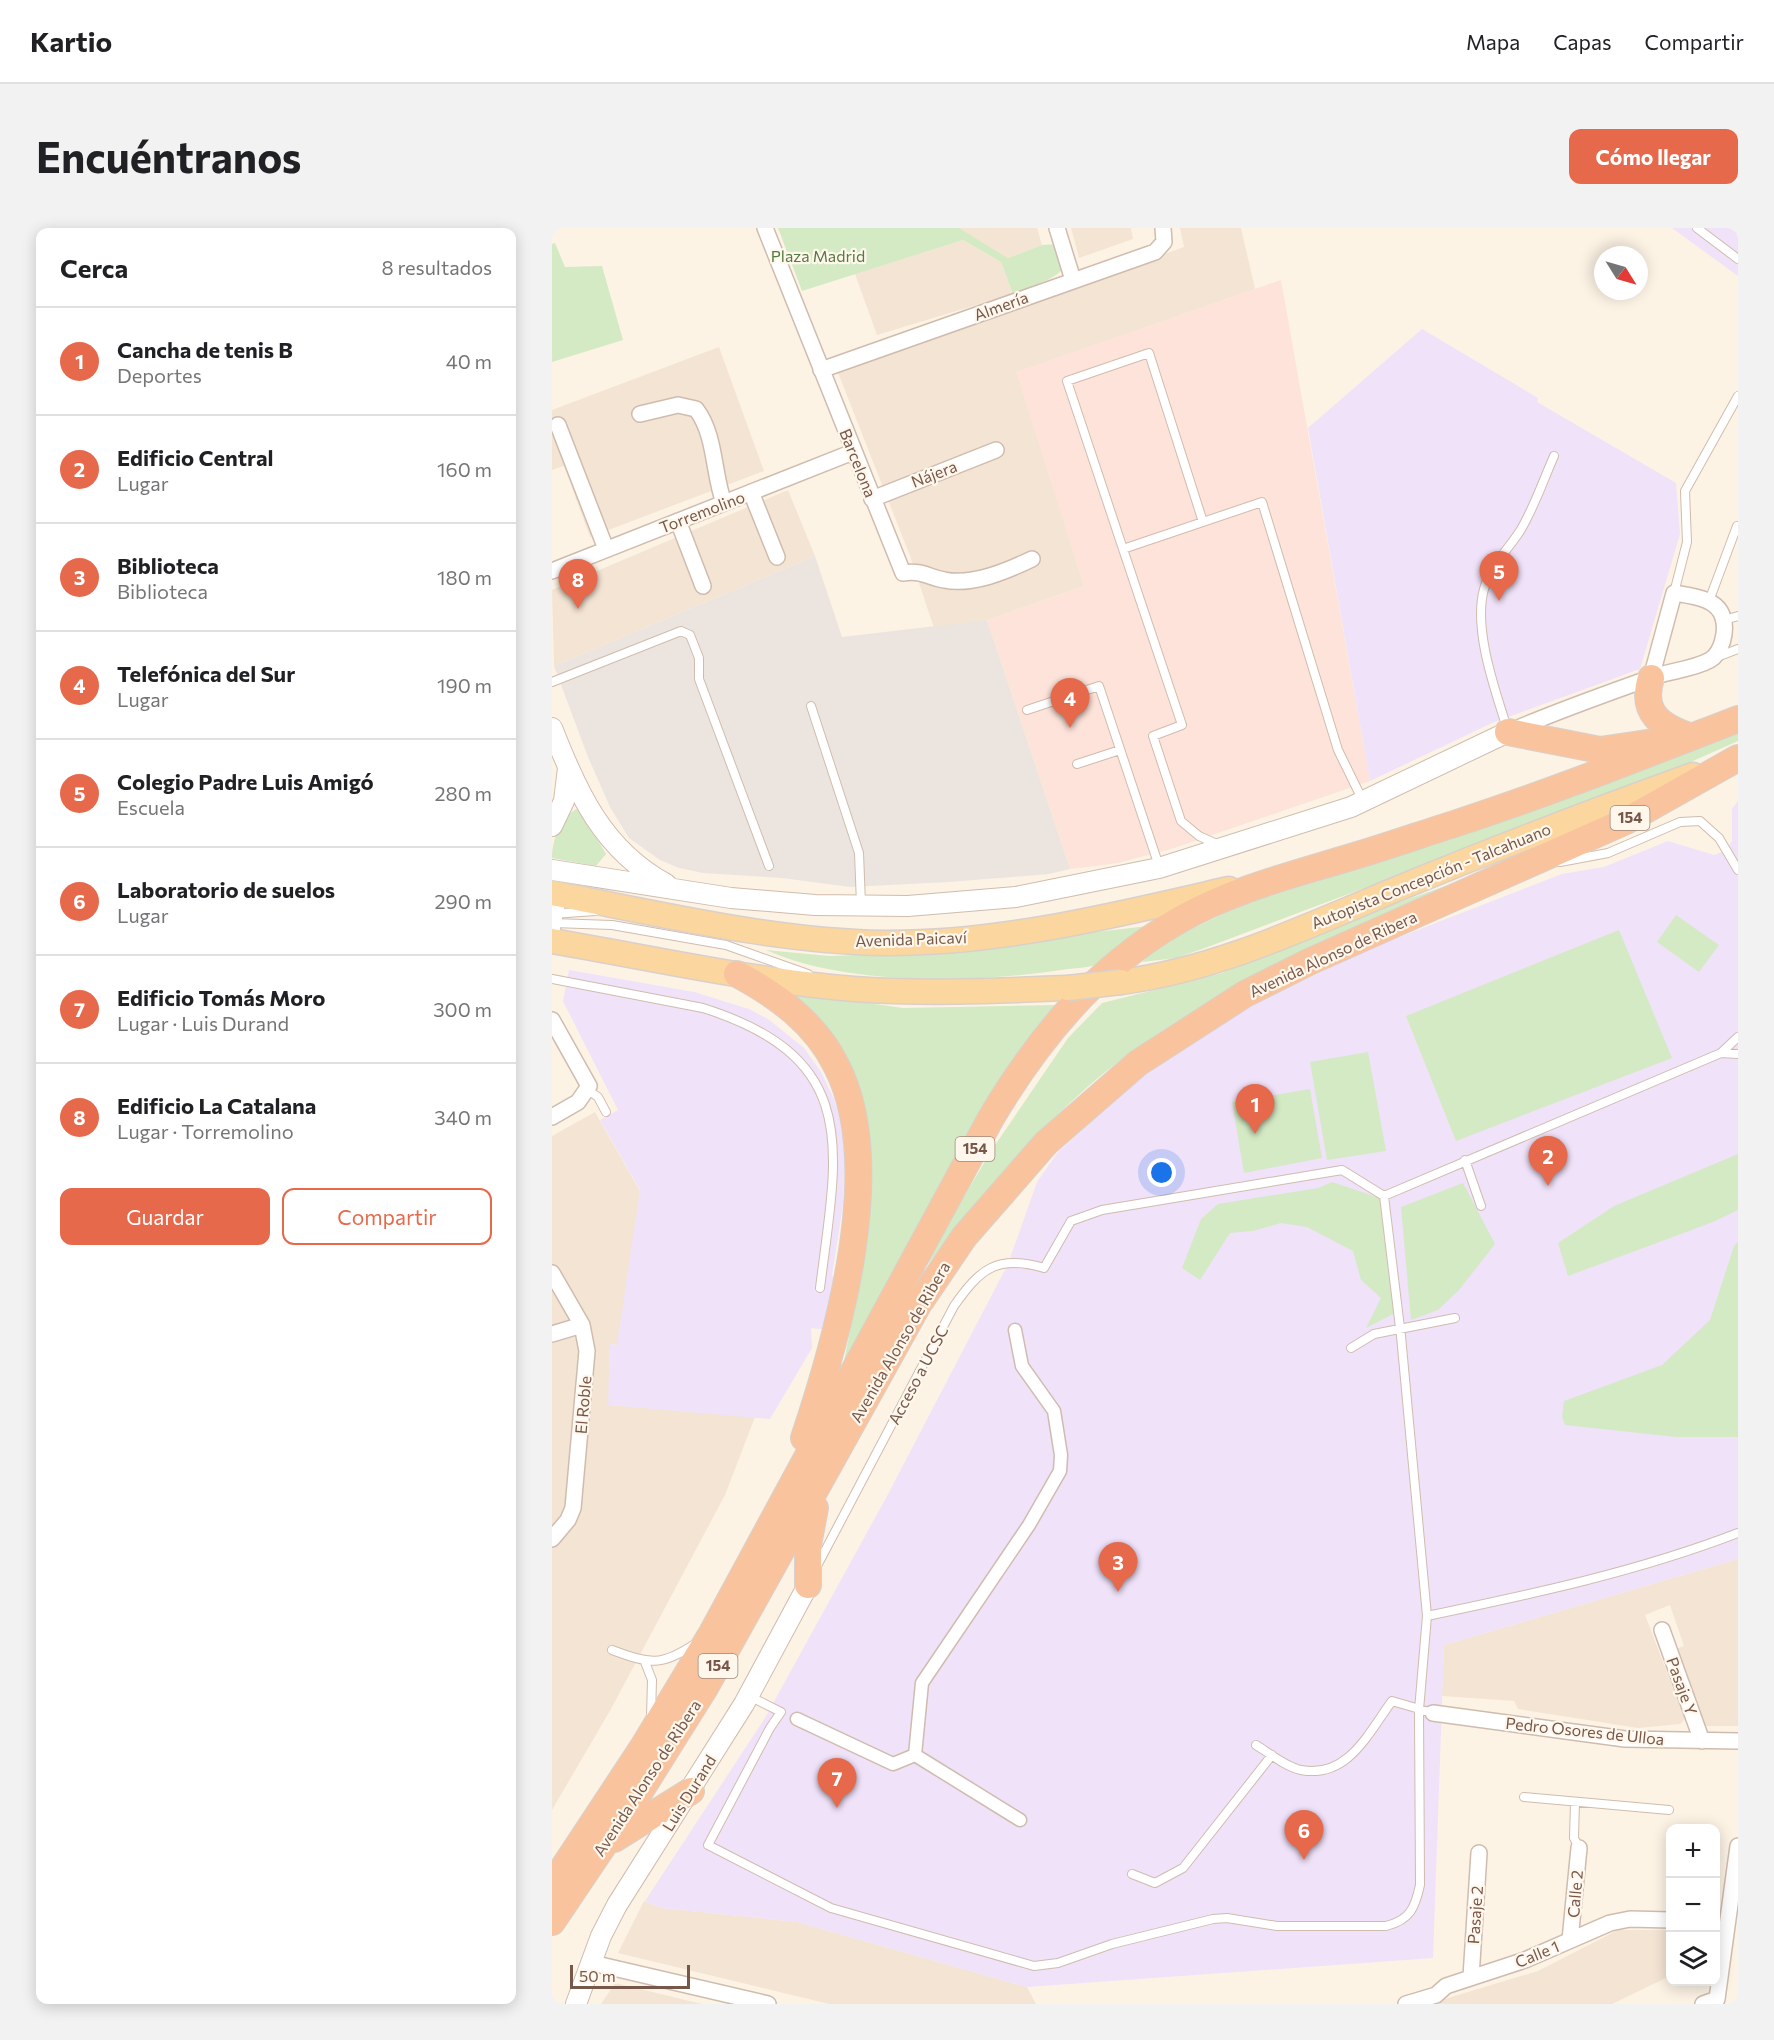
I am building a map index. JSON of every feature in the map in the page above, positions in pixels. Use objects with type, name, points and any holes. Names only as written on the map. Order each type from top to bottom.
[{"type":"highway","points":[[1651,678],[1647,698],[1653,714],[1666,726],[1692,737]]},
{"type":"highway","name":"154","points":[[1269,880],[1493,811],[1738,719]]},
{"type":"highway","points":[[1508,732],[1600,750],[1692,737]]},
{"type":"highway","name":"Avenida Alonso de Ribera","points":[[552,1885],[594,1841],[706,1686],[918,1305],[951,1254],[1020,1171],[1105,1089],[1173,1038],[1253,990],[1311,961],[1626,820],[1734,760]]},
{"type":"highway","name":"Avenida Alonso de Ribera","points":[[552,1922],[643,1747],[712,1633],[991,1118],[1040,1042],[1079,998],[1150,938],[1197,911],[1269,880]]},
{"type":"highway","points":[[737,974],[774,996],[819,1038],[843,1080],[856,1134],[854,1226],[843,1299],[824,1375],[779,1509]]},
{"type":"highway","points":[[808,1585],[819,1542],[824,1475]]},
{"type":"highway","points":[[552,1871],[594,1841],[633,1825],[691,1791]]},
{"type":"main road","name":"Autopista Concepción - Talcahuano","points":[[851,988],[938,993],[1068,988],[1175,974],[1245,951],[1521,838],[1734,760]]},
{"type":"main road","name":"Avenida Paicaví","points":[[553,917],[635,909],[817,939],[922,942],[995,935],[1066,924],[1269,880]]},
{"type":"main road","points":[[553,917],[737,974],[851,988]]},
{"type":"street","name":"Barcelona","points":[[765,228],[852,453],[903,573],[919,571],[945,581],[955,581],[1002,572],[1032,559]]},
{"type":"street","points":[[1057,228],[1073,280]]},
{"type":"street","name":"Almería","points":[[821,370],[1155,252],[1164,242],[1163,228]]},
{"type":"street","points":[[640,414],[678,405],[696,409],[711,444],[715,473],[724,503]]},
{"type":"street","points":[[558,425],[606,549]]},
{"type":"street","name":"Nájera","points":[[872,499],[996,450]]},
{"type":"street","name":"Torremolino","points":[[552,570],[852,453]]},
{"type":"street","points":[[751,492],[777,557]]},
{"type":"street","points":[[678,521],[703,586]]},
{"type":"street","points":[[1508,732],[1651,678],[1711,659],[1721,645],[1731,618],[1709,601],[1674,593],[1651,678]]},
{"type":"street","points":[[552,728],[568,768],[614,845],[638,867],[679,890]]},
{"type":"street","name":"Avenida Paicaví","points":[[552,870],[768,902],[861,907],[963,903],[1017,897],[1159,868],[1364,802],[1508,732]]},
{"type":"street","points":[[552,826],[564,801],[568,768]]},
{"type":"street","points":[[552,1020],[587,1084],[578,1102],[552,1117]]},
{"type":"street","name":"El Roble","points":[[552,1273],[582,1325],[587,1351],[573,1509],[568,1520],[552,1539]]},
{"type":"street","points":[[552,1334],[582,1325]]},
{"type":"street","points":[[915,1755],[922,1683],[1029,1525],[1060,1471],[1061,1455],[1054,1411],[1022,1366],[1015,1330]]},
{"type":"street","name":"Luis Durand","points":[[576,2004],[617,1905],[749,1696],[808,1585]]},
{"type":"street","name":"Pasaje Y","points":[[1662,1630],[1702,1741]]},
{"type":"street","name":"Pedro Osores de Ulloa","points":[[1426,1712],[1625,1738],[1738,1741]]},
{"type":"street","points":[[797,1719],[893,1764],[915,1755]]},
{"type":"street","points":[[915,1755],[1020,1820]]},
{"type":"street","points":[[1716,2002],[1722,1922],[1738,1846]]},
{"type":"street","name":"Calle 2","points":[[1570,1940],[1579,1848]]},
{"type":"street","name":"Pasaje 2","points":[[1471,1977],[1479,1853]]},
{"type":"street","name":"Calle 1","points":[[1406,2004],[1436,1995],[1446,1986],[1525,1960],[1620,1920],[1666,1920]]},
{"type":"street","points":[[592,1963],[763,2003]]},
{"type":"lane","points":[[1697,228],[1738,259]]},
{"type":"lane","points":[[1203,522],[1149,353],[1067,381],[1182,725],[1153,736],[1181,821],[1199,836],[1225,848]]},
{"type":"lane","points":[[1674,593],[1687,542],[1685,491],[1738,396]]},
{"type":"lane","points":[[1508,732],[1487,657],[1482,599],[1492,569],[1528,516],[1554,456]]},
{"type":"lane","points":[[1123,549],[1262,502],[1338,750],[1364,802]]},
{"type":"lane","points":[[1709,601],[1737,526]]},
{"type":"lane","points":[[552,682],[681,631],[690,636],[699,658],[699,679],[768,866]]},
{"type":"lane","points":[[1711,659],[1738,649]]},
{"type":"lane","points":[[1027,710],[1099,686],[1159,868]]},
{"type":"lane","points":[[811,706],[859,853],[861,907]]},
{"type":"lane","points":[[1077,764],[1120,750]]},
{"type":"lane","points":[[1525,867],[1590,858],[1628,845],[1680,822],[1700,820],[1711,828],[1738,870]]},
{"type":"lane","points":[[553,917],[726,945],[851,988]]},
{"type":"lane","points":[[552,979],[703,1008],[724,1015],[781,1043],[804,1066],[823,1098],[833,1137],[832,1182],[820,1288]]},
{"type":"lane","points":[[749,1696],[781,1712],[770,1728],[708,1845],[813,1900],[846,1913],[1004,1959],[1043,1966],[1112,1944],[1213,1919],[1227,1918],[1276,1926],[1386,1926],[1408,1917],[1413,1911],[1420,1885],[1426,1712],[1426,1616],[1400,1328],[1384,1196],[1720,1053],[1738,1037]]},
{"type":"lane","points":[[1720,1053],[1738,1054]]},
{"type":"lane","points":[[587,1084],[598,1097],[606,1112]]},
{"type":"lane","points":[[1465,1160],[1481,1206]]},
{"type":"lane","name":"Acceso a UCSC","points":[[819,1542],[954,1306],[969,1284],[986,1268],[1008,1263],[1044,1268],[1071,1221],[1102,1210],[1342,1170],[1384,1196]]},
{"type":"lane","points":[[1351,1348],[1374,1334],[1455,1318]]},
{"type":"lane","points":[[1426,1616],[1558,1588],[1686,1553],[1738,1533]]},
{"type":"lane","points":[[612,1650],[645,1662],[664,1661],[674,1658],[712,1633]]},
{"type":"lane","points":[[643,1747],[652,1711],[653,1693],[652,1680],[645,1662]]},
{"type":"lane","points":[[1256,1746],[1301,1770],[1335,1769],[1353,1754],[1392,1701],[1426,1712]]},
{"type":"lane","points":[[1132,1874],[1155,1883],[1183,1868],[1272,1755]]},
{"type":"lane","points":[[1524,1797],[1669,1810]]},
{"type":"lane","points":[[1575,1802],[1574,1838],[1579,1848]]},
{"type":"shaded area","points":[[959,228],[1037,228],[1042,245],[1008,258]]},
{"type":"shaded area","points":[[1071,228],[1131,228],[1133,239],[1079,258]]},
{"type":"shaded area","points":[[1180,228],[1241,228],[1255,289],[1017,372],[1084,586],[987,620],[934,628],[910,556],[837,370],[1184,247]]},
{"type":"shaded area","points":[[1672,228],[1738,228],[1738,276]]},
{"type":"shaded area","points":[[963,240],[1001,262],[1013,294],[877,335],[855,274]]},
{"type":"shaded area","points":[[1281,280],[1370,781],[1174,848],[1118,863],[1070,869],[987,620],[1084,586],[1016,372]]},
{"type":"shaded area","points":[[1422,329],[1538,398],[1537,402],[1676,483],[1680,534],[1640,669],[1492,723],[1370,781],[1308,428]]},
{"type":"shaded area","points":[[719,347],[764,471],[590,537],[564,466],[552,470],[552,410]]},
{"type":"shaded area","points":[[788,490],[815,556],[554,666],[552,590]]},
{"type":"shaded area","points":[[815,556],[842,637],[987,620],[1070,869],[1049,874],[850,887],[782,878],[703,873],[679,868],[660,860],[629,838],[610,807],[588,757],[554,666]]},
{"type":"shaded area","points":[[1738,801],[1738,1559],[1444,1645],[1433,1958],[1027,1987],[797,1922],[661,1908],[645,1901],[765,1718],[886,1498],[1008,1264],[1037,1182],[1058,1152],[1141,1077],[1224,1020],[1361,952],[1562,874],[1604,867],[1668,841],[1714,855],[1727,850],[1732,841],[1732,809]]},
{"type":"shaded area","points":[[569,970],[694,992],[749,1009],[768,1019],[804,1048],[821,1072],[834,1099],[842,1125],[845,1150],[843,1205],[832,1275],[838,1284],[829,1330],[811,1328],[812,1348],[770,1419],[608,1405],[610,1344],[617,1345],[640,1190],[600,1120],[618,1110],[563,1001]]},
{"type":"shaded area","points":[[595,1112],[640,1191],[618,1345],[610,1344],[609,1405],[755,1417],[725,1495],[611,1709],[552,1810],[552,1136]]},
{"type":"shaded area","points":[[1738,1559],[1738,1726],[1703,1726],[1676,1649],[1684,1646],[1670,1605],[1645,1615],[1685,1719],[1680,1724],[1638,1728],[1518,1709],[1514,1701],[1442,1696],[1444,1645]]},
{"type":"shaded area","points":[[644,1901],[661,1908],[797,1922],[1027,1987],[1036,2004],[829,2004],[618,1953]]},
{"type":"shaded area","points":[[1618,1930],[1666,1930],[1666,1978],[1612,2004],[1428,2004],[1538,1971]]},
{"type":"shaded area","points":[[615,1983],[702,2004],[601,2004]]},
{"type":"green space","name":"Plaza Madrid","points":[[778,228],[959,228],[1008,258],[1042,245],[1058,244],[1063,266],[1054,276],[1013,294],[1001,262],[963,240],[802,291]]},
{"type":"green space","points":[[555,243],[565,267],[602,266],[623,340],[552,362],[552,244]]},
{"type":"green space","points":[[1738,730],[1738,741],[1648,781],[1205,948],[1176,958],[1142,962],[1156,948],[1175,937],[1242,905],[1486,827]]},
{"type":"green space","points":[[579,808],[606,854],[596,866],[552,858],[559,829],[567,816]]},
{"type":"green space","points":[[1485,872],[1350,932],[1261,975],[1217,998],[1134,1050],[1102,1074],[1043,1129],[989,1189],[913,1283],[991,1151],[1068,1038],[1102,1003],[1222,973],[1346,921]]},
{"type":"green space","points":[[1676,915],[1719,945],[1699,972],[1657,942]]},
{"type":"green space","points":[[1148,926],[1114,956],[1097,965],[990,977],[951,979],[872,976],[798,962],[766,950],[829,956],[912,953]]},
{"type":"green space","points":[[1619,930],[1672,1058],[1456,1141],[1406,1016]]},
{"type":"green space","points":[[785,991],[903,1008],[1056,1005],[1031,1035],[988,1101],[842,1371],[854,1311],[859,1114]]},
{"type":"green space","points":[[1368,1052],[1386,1151],[1327,1160],[1310,1062]]},
{"type":"green space","points":[[1310,1089],[1322,1158],[1244,1173],[1232,1102]]},
{"type":"green space","points":[[1738,1154],[1738,1210],[1713,1222],[1568,1276],[1558,1243],[1614,1206]]},
{"type":"green space","points":[[1332,1182],[1380,1198],[1395,1313],[1366,1328],[1381,1298],[1361,1280],[1353,1251],[1307,1227],[1281,1223],[1253,1231],[1230,1233],[1200,1280],[1182,1268],[1201,1219],[1218,1204],[1318,1188]]},
{"type":"green space","points":[[1463,1183],[1495,1244],[1459,1290],[1438,1310],[1411,1320],[1401,1207]]},
{"type":"green space","points":[[1738,1242],[1738,1437],[1676,1437],[1565,1425],[1562,1417],[1564,1401],[1662,1365],[1710,1320],[1734,1246]]},
{"type":"place","name":"Colegio Padre Luis Amigó","points":[[1499,601]]},
{"type":"place","name":"Edificio La Catalana","points":[[578,609]]},
{"type":"place","name":"Telefónica del Sur","points":[[1070,728]]},
{"type":"place","name":"Cancha de tenis B","points":[[1255,1134]]},
{"type":"place","name":"Edificio Central","points":[[1548,1186]]},
{"type":"place","name":"Biblioteca","points":[[1118,1592]]},
{"type":"place","name":"Edificio Tomás Moro","points":[[837,1808]]},
{"type":"place","name":"Laboratorio de suelos","points":[[1304,1860]]}]
